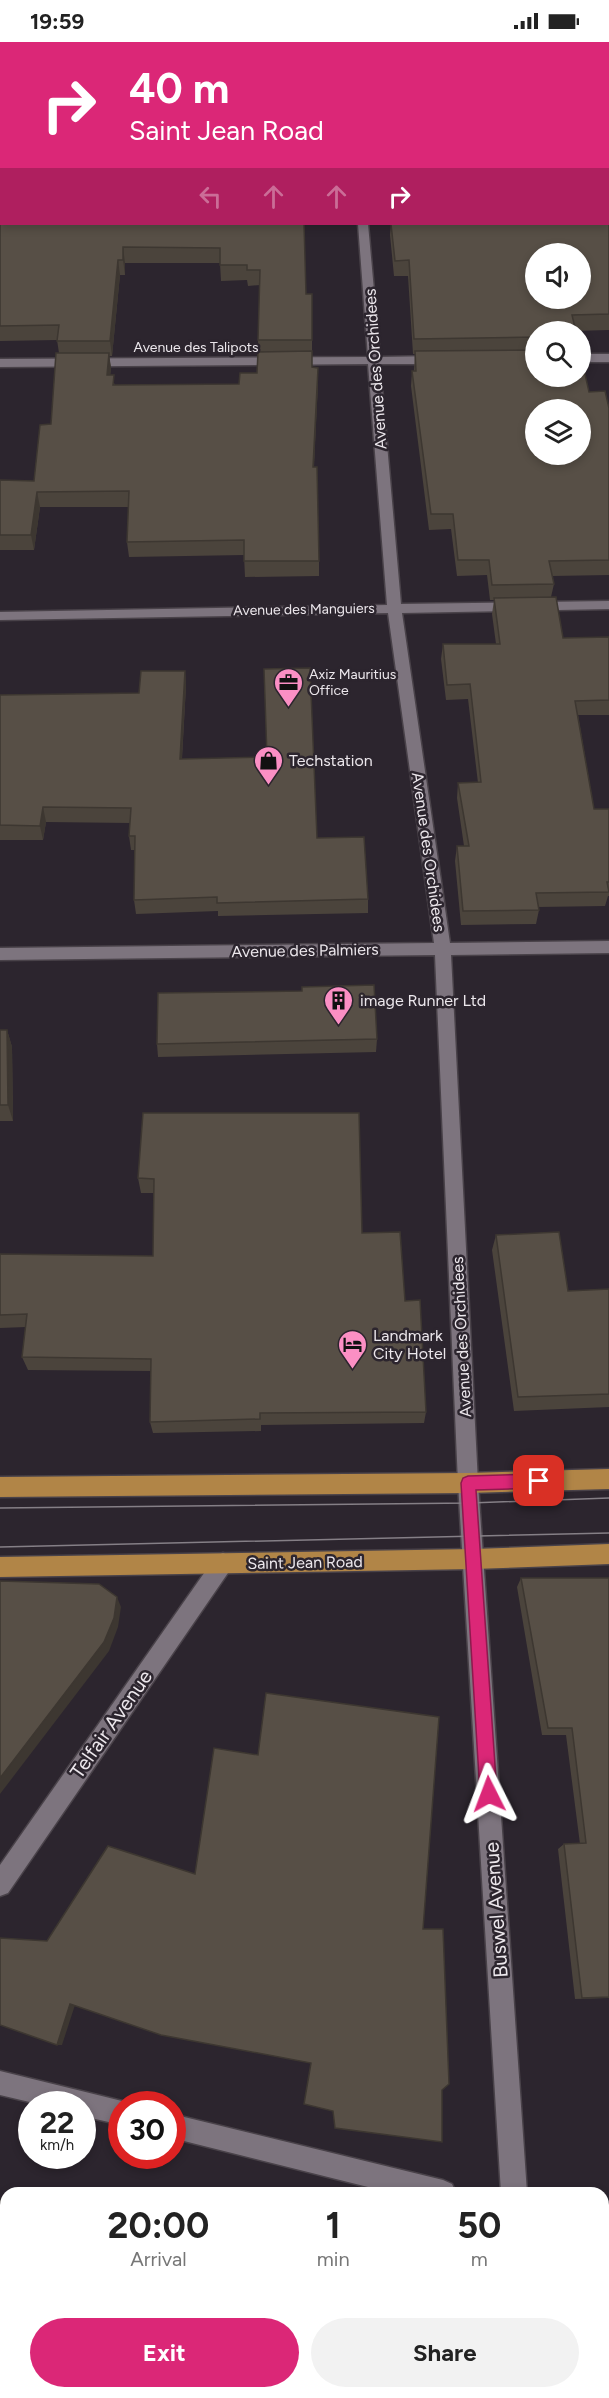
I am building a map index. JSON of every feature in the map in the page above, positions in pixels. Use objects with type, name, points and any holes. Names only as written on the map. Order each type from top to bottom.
[{"type":"main road","points":[[0,1487],[468,1483],[609,1479]]},
{"type":"main road","name":"Saint Jean Road","points":[[0,1567],[474,1559],[609,1554]]},
{"type":"street","name":"Avenue des Orchidees","points":[[363,225],[394,607],[443,949],[468,1483]]},
{"type":"street","points":[[591,358],[609,358]]},
{"type":"street","name":"Avenue des Talipots","points":[[0,363],[455,360]]},
{"type":"street","name":"Avenue des Manguiers","points":[[0,616],[394,607],[609,605]]},
{"type":"street","name":"Avenue des Palmiers","points":[[0,954],[609,946]]},
{"type":"street","name":"Buswel Avenue","points":[[468,1483],[514,2187]]},
{"type":"street","name":"Telfair Avenue","points":[[0,1885],[223,1563]]},
{"type":"street","points":[[0,2083],[108,2110]]},
{"type":"street","points":[[186,2129],[419,2187]]},
{"type":"building","points":[[0,225],[304,225],[306,294],[312,294],[312,340],[258,340],[260,270],[247,270],[247,265],[220,265],[220,248],[123,247],[123,260],[118,260],[110,341],[57,341],[59,325],[0,326]]},
{"type":"building","points":[[391,225],[609,225],[609,314],[572,315],[573,321],[525,321],[525,337],[414,339],[409,260],[395,261]]},
{"type":"building","points":[[525,350],[525,387],[588,387],[589,392],[605,391],[609,408],[609,560],[549,561],[554,584],[492,585],[489,560],[458,560],[453,514],[431,514],[412,371],[416,371],[415,351]]},
{"type":"building","points":[[312,351],[312,367],[318,368],[313,467],[317,467],[319,561],[244,561],[244,540],[127,542],[129,491],[37,492],[31,535],[0,535],[0,480],[34,481],[40,425],[51,424],[56,353],[109,353],[107,375],[114,375],[113,385],[239,384],[240,373],[257,373],[258,352]]},
{"type":"building","points":[[556,597],[563,638],[609,637],[609,700],[575,701],[594,809],[609,809],[609,882],[607,882],[609,892],[536,893],[539,910],[463,911],[457,846],[469,846],[458,783],[481,782],[470,684],[447,685],[443,644],[500,644],[494,598]]},
{"type":"building","points":[[310,668],[317,838],[364,837],[368,899],[217,903],[217,897],[134,900],[135,836],[129,836],[131,808],[43,807],[40,826],[0,825],[0,695],[139,693],[141,671],[185,671],[180,759],[267,757],[264,669]]},
{"type":"building","points":[[374,985],[377,1039],[157,1044],[158,993],[302,991],[302,987]]},
{"type":"building","points":[[0,1030],[7,1030],[8,1105],[0,1105]]},
{"type":"building","points":[[143,1113],[359,1113],[362,1233],[400,1232],[405,1301],[420,1300],[426,1412],[260,1413],[260,1419],[150,1422],[151,1359],[22,1357],[27,1314],[0,1315],[0,1254],[153,1256],[154,1179],[138,1178]]},
{"type":"building","points":[[559,1232],[568,1291],[609,1289],[609,1394],[518,1397],[496,1235]]},
{"type":"building","points":[[521,1578],[609,1578],[609,1997],[582,1998],[564,1844],[586,1843],[572,1728],[548,1728]]},
{"type":"building","points":[[0,1581],[99,1584],[117,1597],[114,1618],[104,1642],[0,1778]]},
{"type":"building","points":[[266,1693],[439,1717],[423,1929],[443,1929],[449,2084],[442,2090],[442,2142],[335,2128],[333,2111],[304,2104],[311,2063],[161,2035],[70,2004],[57,2045],[0,2025],[0,1938],[47,1941],[108,1846],[195,1874],[214,1748],[258,1755]]},
{"type":"tram line","points":[[0,1508],[470,1503],[609,1498]]},
{"type":"tram line","points":[[0,1547],[609,1533]]},
{"type":"place","name":"Axiz Mauritius Office","points":[[288,708]]},
{"type":"place","name":"Techstation","points":[[268,786]]},
{"type":"place","name":"image Runner Ltd","points":[[339,1026]]},
{"type":"place","name":"Landmark City Hotel","points":[[352,1370]]},
{"type":"route","points":[[489,1794],[468,1483],[539,1481]]}]
